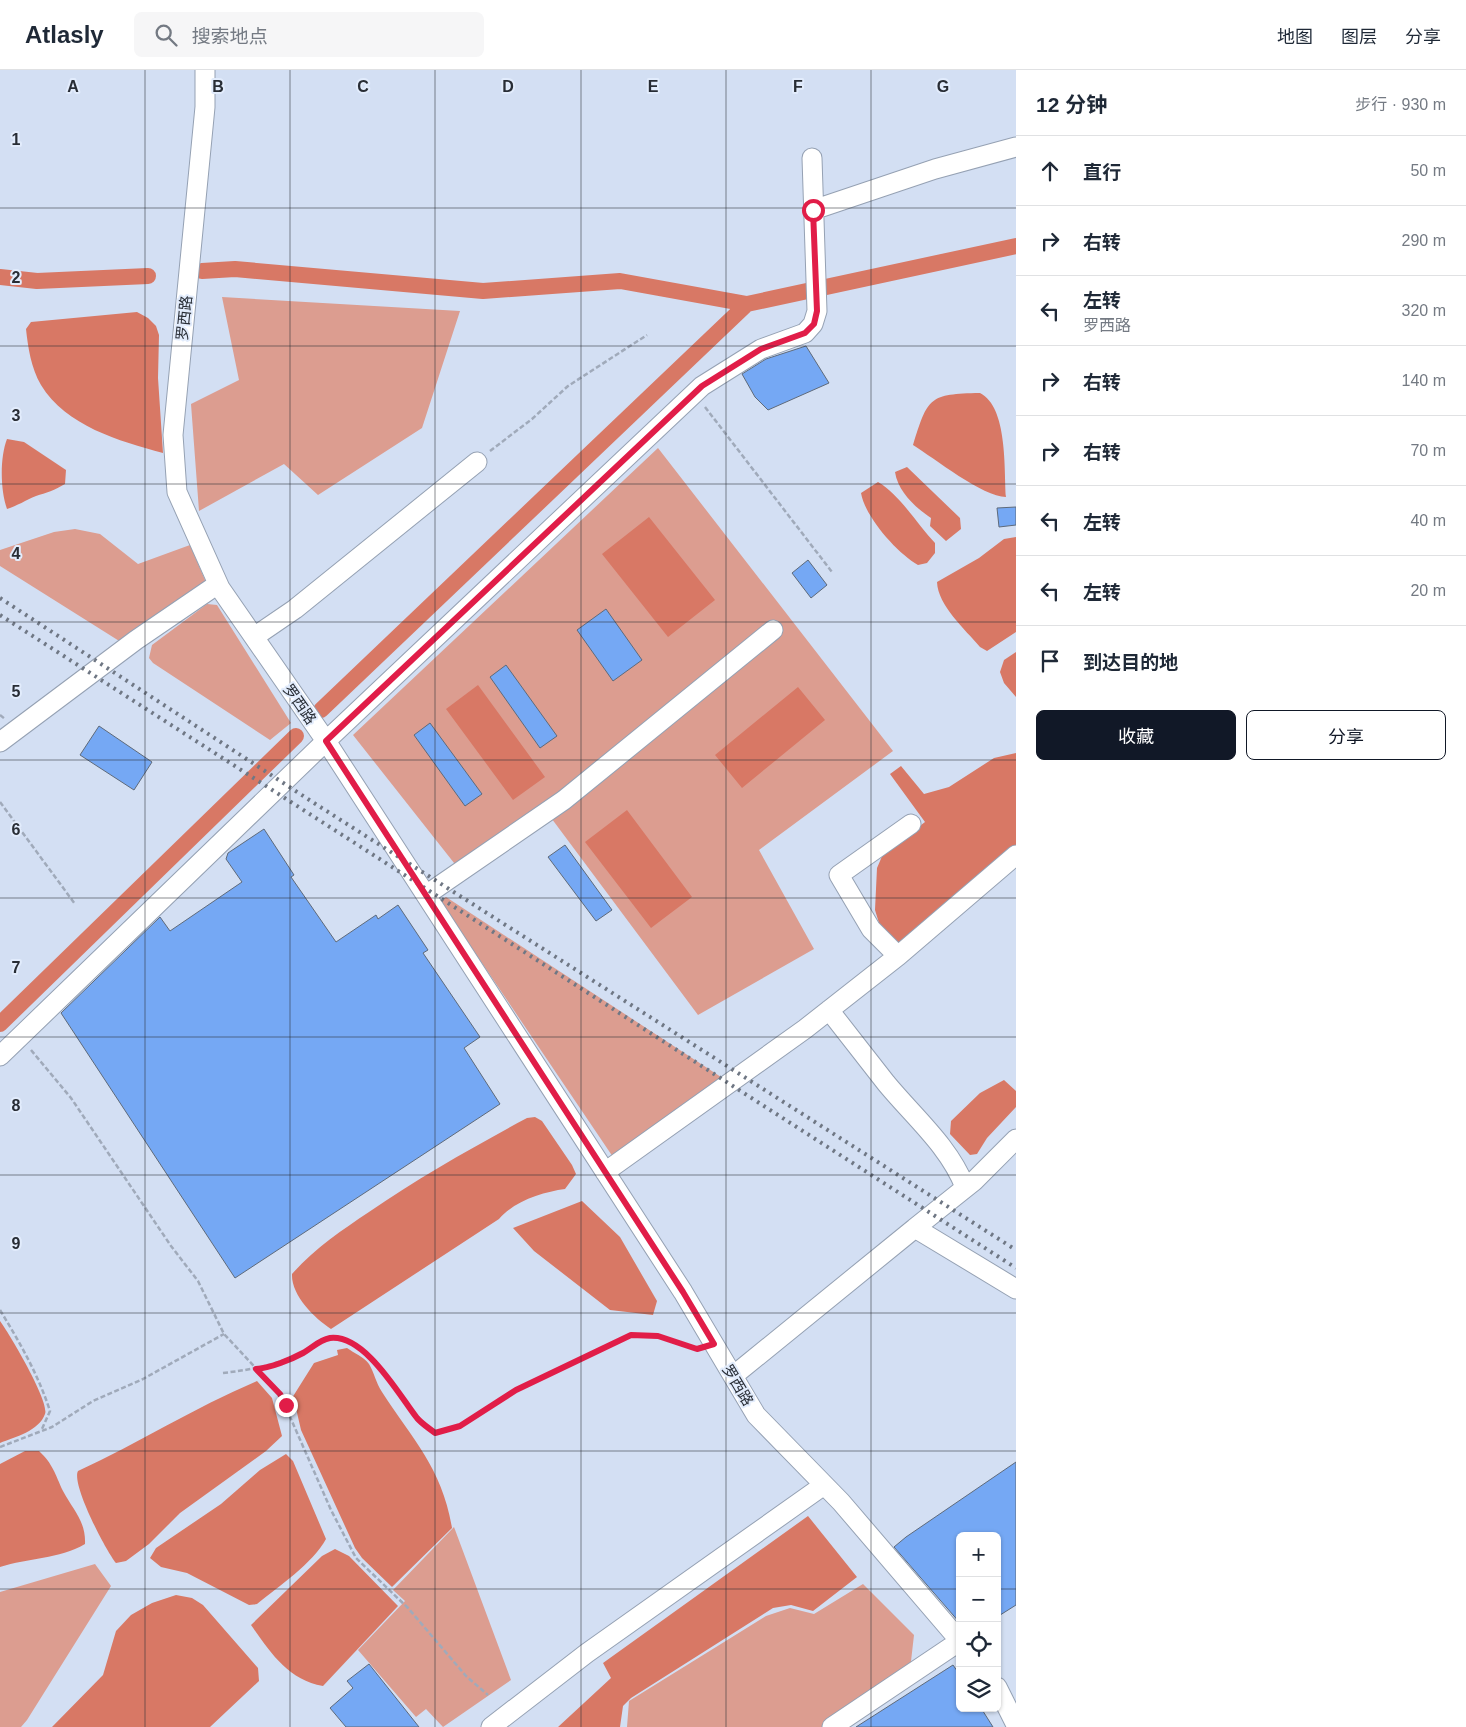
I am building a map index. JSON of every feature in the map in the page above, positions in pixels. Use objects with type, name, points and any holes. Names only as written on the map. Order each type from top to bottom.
[{"type":"street","name":"罗西路","points":[[205,70],[205,107],[173,435],[177,492],[218,584],[326,741],[426,895],[683,1292],[756,1415],[824,1485],[956,1636]]},
{"type":"street","points":[[813,210],[935,169],[1016,147]]},
{"type":"street","points":[[0,1056],[326,741],[702,386],[761,349],[805,333],[814,324],[817,311],[814,267],[812,158]]},
{"type":"street","points":[[254,637],[295,609],[477,462]]},
{"type":"street","points":[[0,742],[136,640],[218,584]]},
{"type":"street","points":[[426,895],[564,800],[773,630]]},
{"type":"street","points":[[898,956],[871,929],[839,874],[911,824]]},
{"type":"street","points":[[605,1172],[829,1010],[898,956],[1016,855]]},
{"type":"street","points":[[829,1010],[886,1083],[937,1140],[958,1170],[965,1187]]},
{"type":"street","points":[[733,1376],[965,1187],[1016,1139]]},
{"type":"street","points":[[915,1228],[1016,1289]]},
{"type":"street","points":[[491,1727],[587,1653],[824,1485]]},
{"type":"street","points":[[832,1727],[956,1644]]},
{"type":"street","points":[[1001,1695],[1016,1725]]},
{"type":"path","points":[[477,462],[532,419],[568,386],[647,335]]},
{"type":"path","points":[[694,394],[832,572]]},
{"type":"path","points":[[0,802],[75,904]]},
{"type":"path","points":[[20,1036],[71,1098],[171,1246],[198,1281],[224,1334],[283,1399],[298,1440],[330,1510],[356,1558],[408,1608],[466,1676],[488,1695]]},
{"type":"path","points":[[0,1310],[28,1357],[50,1410],[42,1430]]},
{"type":"path","points":[[0,1447],[42,1430],[93,1401],[143,1379],[224,1334]]},
{"type":"path","points":[[223,1373],[256,1369],[302,1353],[320,1342],[331,1338],[350,1342],[367,1354],[397,1388],[418,1420],[435,1433],[460,1426],[516,1390],[631,1335],[658,1336],[697,1349],[714,1344]]},
{"type":"shaded area","points":[[222,297],[460,311],[422,428],[318,495],[284,464],[199,511],[191,404],[239,380]]},
{"type":"shaded area","points":[[137,312],[148,318],[156,326],[159,335],[158,378],[163,453],[95,430],[64,411],[41,385],[32,365],[29,350],[26,329],[31,322]]},
{"type":"shaded area","points":[[980,393],[989,400],[996,411],[1000,425],[1003,440],[1006,497],[985,491],[972,484],[913,445],[927,408],[933,401],[950,395]]},
{"type":"shaded area","points":[[7,439],[24,442],[66,470],[65,484],[7,509],[3,492],[2,473],[3,455]]},
{"type":"shaded area","points":[[658,448],[893,751],[759,850],[814,949],[698,1015],[543,807],[458,868],[353,735]]},
{"type":"shaded area","points":[[907,467],[960,518],[961,529],[946,541],[930,526],[931,518],[914,504],[900,486],[895,472]]},
{"type":"shaded area","points":[[878,482],[894,494],[935,543],[935,553],[927,563],[918,565],[910,559],[883,534],[875,523],[861,493]]},
{"type":"shaded area","points":[[649,517],[715,600],[668,637],[602,554]]},
{"type":"shaded area","points":[[75,529],[100,534],[138,564],[190,545],[208,587],[124,644],[0,566],[0,550],[54,532]]},
{"type":"shaded area","points":[[1016,537],[1016,632],[987,651],[980,647],[947,608],[942,600],[937,582],[979,558],[1004,539]]},
{"type":"shaded area","points":[[207,604],[217,605],[291,723],[270,740],[153,663],[149,658],[152,645]]},
{"type":"shaded area","points":[[1016,652],[1016,697],[1004,683],[1000,672],[1004,660]]},
{"type":"shaded area","points":[[478,685],[545,777],[513,800],[446,709]]},
{"type":"shaded area","points":[[798,687],[825,720],[742,788],[715,755]]},
{"type":"shaded area","points":[[1016,753],[1016,845],[906,943],[899,943],[879,923],[875,910],[877,868],[883,854],[925,822],[890,774],[901,766],[924,794],[949,787],[994,758]]},
{"type":"shaded area","points":[[627,810],[692,897],[651,928],[585,842]]},
{"type":"shaded area","points":[[446,897],[721,1077],[613,1157],[440,901]]},
{"type":"shaded area","points":[[1004,1080],[1016,1091],[1016,1107],[987,1138],[977,1154],[970,1155],[950,1134],[951,1121],[980,1093]]},
{"type":"shaded area","points":[[535,1117],[542,1121],[576,1174],[565,1189],[548,1192],[521,1202],[499,1219],[331,1329],[318,1319],[299,1298],[295,1290],[292,1274],[319,1248],[388,1199],[427,1175],[527,1118]]},
{"type":"shaded area","points":[[582,1201],[620,1237],[657,1301],[653,1315],[610,1310],[534,1251],[513,1228]]},
{"type":"shaded area","points":[[0,1321],[35,1382],[45,1407],[45,1414],[38,1425],[32,1429],[0,1443]]},
{"type":"shaded area","points":[[347,1348],[362,1357],[369,1364],[382,1392],[434,1471],[447,1507],[452,1528],[392,1587],[362,1558],[355,1548],[301,1430],[292,1398],[314,1363],[338,1355],[337,1350]]},
{"type":"shaded area","points":[[257,1381],[272,1398],[282,1436],[266,1451],[180,1513],[149,1544],[126,1561],[116,1563],[84,1503],[77,1478],[78,1471],[211,1402]]},
{"type":"shaded area","points":[[25,1451],[39,1451],[51,1465],[81,1522],[85,1544],[65,1553],[0,1567],[0,1464]]},
{"type":"shaded area","points":[[286,1454],[293,1461],[326,1539],[304,1566],[257,1604],[249,1605],[187,1573],[161,1567],[150,1558],[156,1548],[221,1504],[260,1470]]},
{"type":"shaded area","points":[[808,1516],[857,1577],[813,1611],[791,1605],[773,1608],[631,1698],[623,1706],[620,1727],[558,1727],[611,1678],[603,1663]]},
{"type":"shaded area","points":[[454,1527],[511,1680],[443,1727],[426,1709],[416,1717],[358,1650],[405,1601],[393,1590]]},
{"type":"shaded area","points":[[335,1549],[349,1556],[398,1606],[323,1686],[300,1678],[290,1671],[273,1655],[251,1625],[322,1556]]},
{"type":"shaded area","points":[[95,1564],[111,1586],[27,1720],[21,1727],[0,1727],[0,1592]]},
{"type":"shaded area","points":[[863,1584],[914,1635],[910,1670],[824,1727],[627,1727],[629,1701],[766,1616],[790,1608],[814,1614]]},
{"type":"shaded area","points":[[176,1595],[192,1598],[203,1605],[258,1668],[259,1681],[210,1727],[52,1727],[103,1675],[116,1631],[131,1615],[152,1603]]},
{"type":"building","points":[[806,346],[829,383],[768,410],[755,397],[742,374],[766,359]]},
{"type":"building","points":[[1016,507],[1016,525],[999,527],[997,508]]},
{"type":"building","points":[[808,560],[827,585],[811,598],[792,573]]},
{"type":"building","points":[[606,609],[642,660],[613,681],[577,630]]},
{"type":"building","points":[[506,665],[557,736],[540,748],[490,677]]},
{"type":"building","points":[[430,723],[482,794],[465,806],[414,735]]},
{"type":"building","points":[[99,726],[152,762],[134,790],[80,755]]},
{"type":"building","points":[[264,829],[294,875],[291,877],[336,942],[376,915],[378,919],[398,905],[428,950],[423,953],[480,1037],[464,1048],[500,1104],[235,1278],[61,1013],[160,917],[170,931],[242,882],[226,859],[228,853]]},
{"type":"building","points":[[565,845],[612,910],[596,921],[548,857]]},
{"type":"building","points":[[1016,1462],[1016,1605],[1001,1614],[1001,1532],[956,1532],[956,1618],[894,1547]]},
{"type":"building","points":[[369,1664],[419,1727],[346,1727],[330,1708],[353,1688],[347,1681]]},
{"type":"building","points":[[953,1665],[956,1669],[956,1712],[984,1712],[993,1727],[856,1727]]},
{"type":"waterway","points":[[202,271],[235,269],[483,291],[620,281],[747,304],[1016,246]]},
{"type":"waterway","points":[[0,277],[37,281],[148,276]]},
{"type":"waterway","points":[[321,710],[747,304]]},
{"type":"waterway","points":[[0,1024],[296,736]]},
{"type":"railway","points":[[0,598],[314,803],[1016,1250]]},
{"type":"railway","points":[[0,615],[1016,1268]]},
{"type":"route","points":[[286,1405],[280,1394],[256,1369],[302,1353],[320,1342],[331,1338],[350,1342],[367,1354],[397,1388],[418,1420],[435,1433],[460,1426],[516,1390],[631,1335],[658,1336],[697,1349],[714,1344],[683,1292],[326,741],[702,386],[761,349],[805,333],[814,324],[817,311],[813,210]]}]
